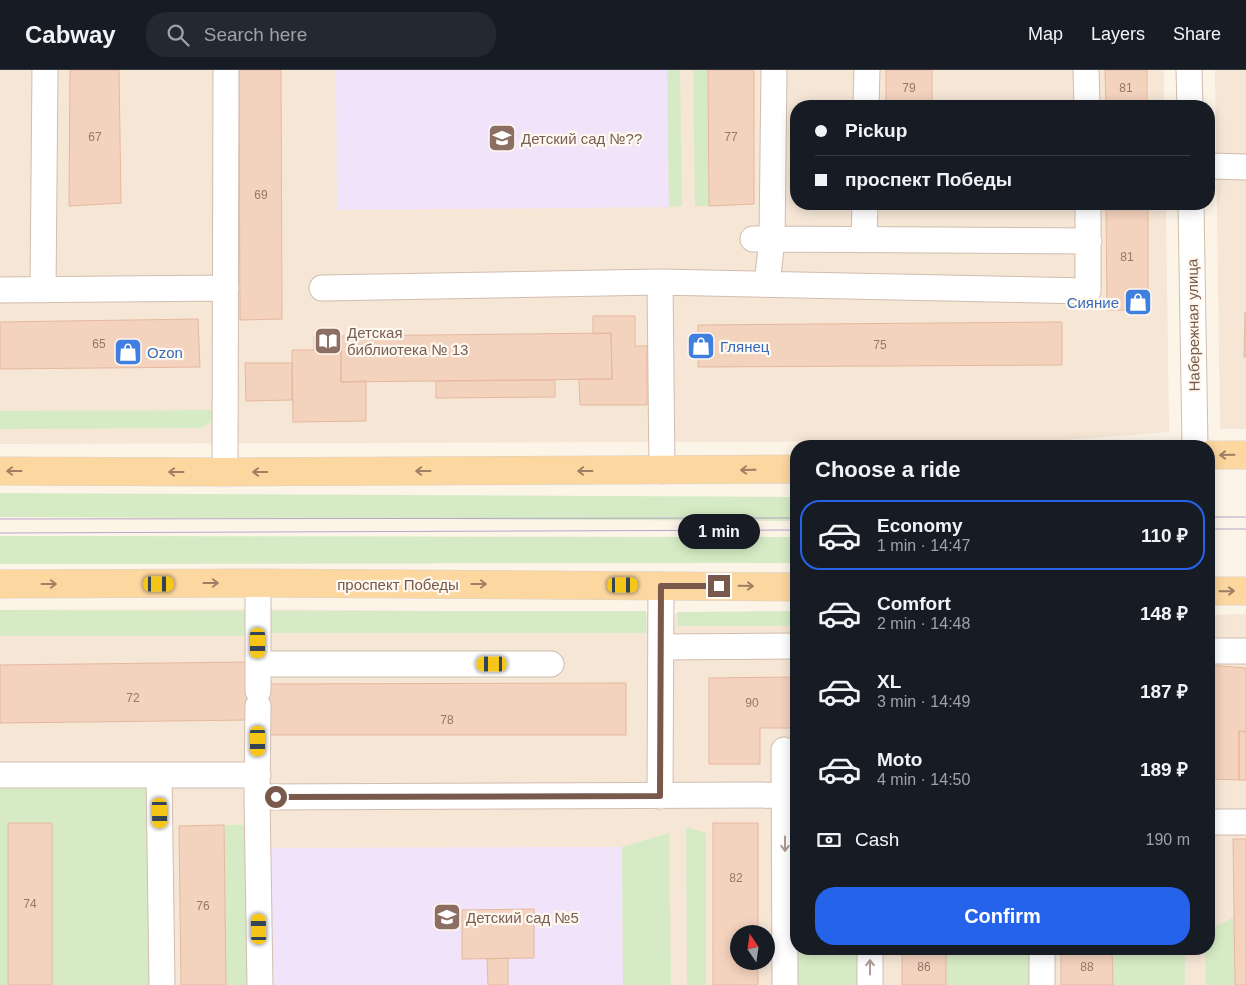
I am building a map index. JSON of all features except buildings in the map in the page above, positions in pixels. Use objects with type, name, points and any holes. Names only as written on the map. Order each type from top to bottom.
[{"type":"main road","points":[[1215,455],[1246,455]]},
{"type":"main road","points":[[0,471],[225,472],[790,469]]},
{"type":"main road","name":"проспект Победы","points":[[0,584],[258,583],[790,587]]},
{"type":"main road","points":[[1215,591],[1246,591]]},
{"type":"street","points":[[43,290],[45,70]]},
{"type":"street","points":[[225,472],[226,70]]},
{"type":"street","points":[[767,284],[762,239],[774,70]]},
{"type":"street","points":[[866,100],[867,70]]},
{"type":"street","points":[[1086,70],[1087,100]]},
{"type":"street","points":[[1189,70],[1190,100]]},
{"type":"street","points":[[1215,166],[1246,167]]},
{"type":"street","points":[[864,240],[865,210]]},
{"type":"street","points":[[322,288],[660,282],[1088,291],[1088,210]]},
{"type":"street","name":"Набережная улица","points":[[1191,210],[1195,440]]},
{"type":"street","points":[[762,239],[1088,242]]},
{"type":"street","points":[[660,282],[662,470]]},
{"type":"street","points":[[0,290],[226,288]]},
{"type":"street","points":[[258,583],[257,786],[260,985]]},
{"type":"street","points":[[660,796],[661,586]]},
{"type":"street","points":[[662,647],[790,646]]},
{"type":"street","points":[[1215,651],[1246,651]]},
{"type":"street","points":[[258,664],[550,664]]},
{"type":"street","points":[[784,750],[790,795],[785,985]]},
{"type":"street","points":[[0,775],[159,775],[257,786],[660,796],[790,795]]},
{"type":"street","points":[[159,775],[162,985]]},
{"type":"street","points":[[1215,822],[1246,822]]},
{"type":"street","points":[[870,955],[870,985]]},
{"type":"street","points":[[1042,955],[1042,985]]},
{"type":"shaded area","points":[[0,70],[1164,70],[1164,100],[790,100],[790,210],[1166,210],[1169,432],[1066,440],[0,444]]},
{"type":"shaded area","name":"Детский сад №??","points":[[336,70],[667,70],[669,207],[337,210]]},
{"type":"shaded area","points":[[1215,70],[1246,70],[1246,429],[1220,429]]},
{"type":"shaded area","points":[[258,609],[790,615],[790,955],[1215,955],[1215,615],[1246,614],[1246,985],[0,985],[0,610]]},
{"type":"shaded area","name":"Детский сад №5","points":[[622,847],[623,985],[271,985],[271,848]]},
{"type":"green space","points":[[667,70],[680,70],[682,206],[669,207]]},
{"type":"green space","points":[[693,70],[708,70],[709,206],[695,206]]},
{"type":"green space","points":[[216,410],[211,422],[201,428],[0,429],[0,411]]},
{"type":"green space","points":[[0,493],[790,497],[790,521],[0,517]]},
{"type":"green space","points":[[0,536],[790,537],[790,563],[0,564]]},
{"type":"green space","points":[[0,610],[245,611],[246,636],[0,636]]},
{"type":"green space","points":[[268,611],[646,611],[646,633],[268,633]]},
{"type":"green space","points":[[790,611],[790,626],[678,626],[677,612]]},
{"type":"green space","points":[[153,783],[156,985],[0,985],[0,784]]},
{"type":"green space","points":[[224,825],[271,825],[271,985],[226,985]]},
{"type":"green space","points":[[686,827],[706,833],[706,985],[687,985]]},
{"type":"green space","points":[[669,833],[671,985],[623,985],[622,847]]},
{"type":"green space","points":[[1234,917],[1235,985],[1206,985],[1205,955],[1215,955],[1215,927]]},
{"type":"green space","points":[[796,955],[858,955],[858,985],[797,985]]},
{"type":"green space","points":[[946,955],[1033,955],[1033,985],[946,985]]},
{"type":"green space","points":[[1112,955],[1185,955],[1185,985],[1113,985]]},
{"type":"tram line","points":[[1215,517],[1246,517]]},
{"type":"tram line","points":[[0,519],[790,518]]},
{"type":"tram line","points":[[1215,529],[1246,529]]},
{"type":"tram line","points":[[0,533],[790,530]]},
{"type":"place","name":"Детский сад №??","points":[[502,138]]},
{"type":"place","name":"Сияние","points":[[1138,302]]},
{"type":"place","name":"Детская библиотека № 13","points":[[328,341]]},
{"type":"place","name":"Глянец","points":[[701,346]]},
{"type":"place","name":"Ozon","points":[[128,352]]},
{"type":"place","name":"Детский сад №5","points":[[447,917]]},
{"type":"route","points":[[276,797],[660,796],[661,586],[719,586]]}]
